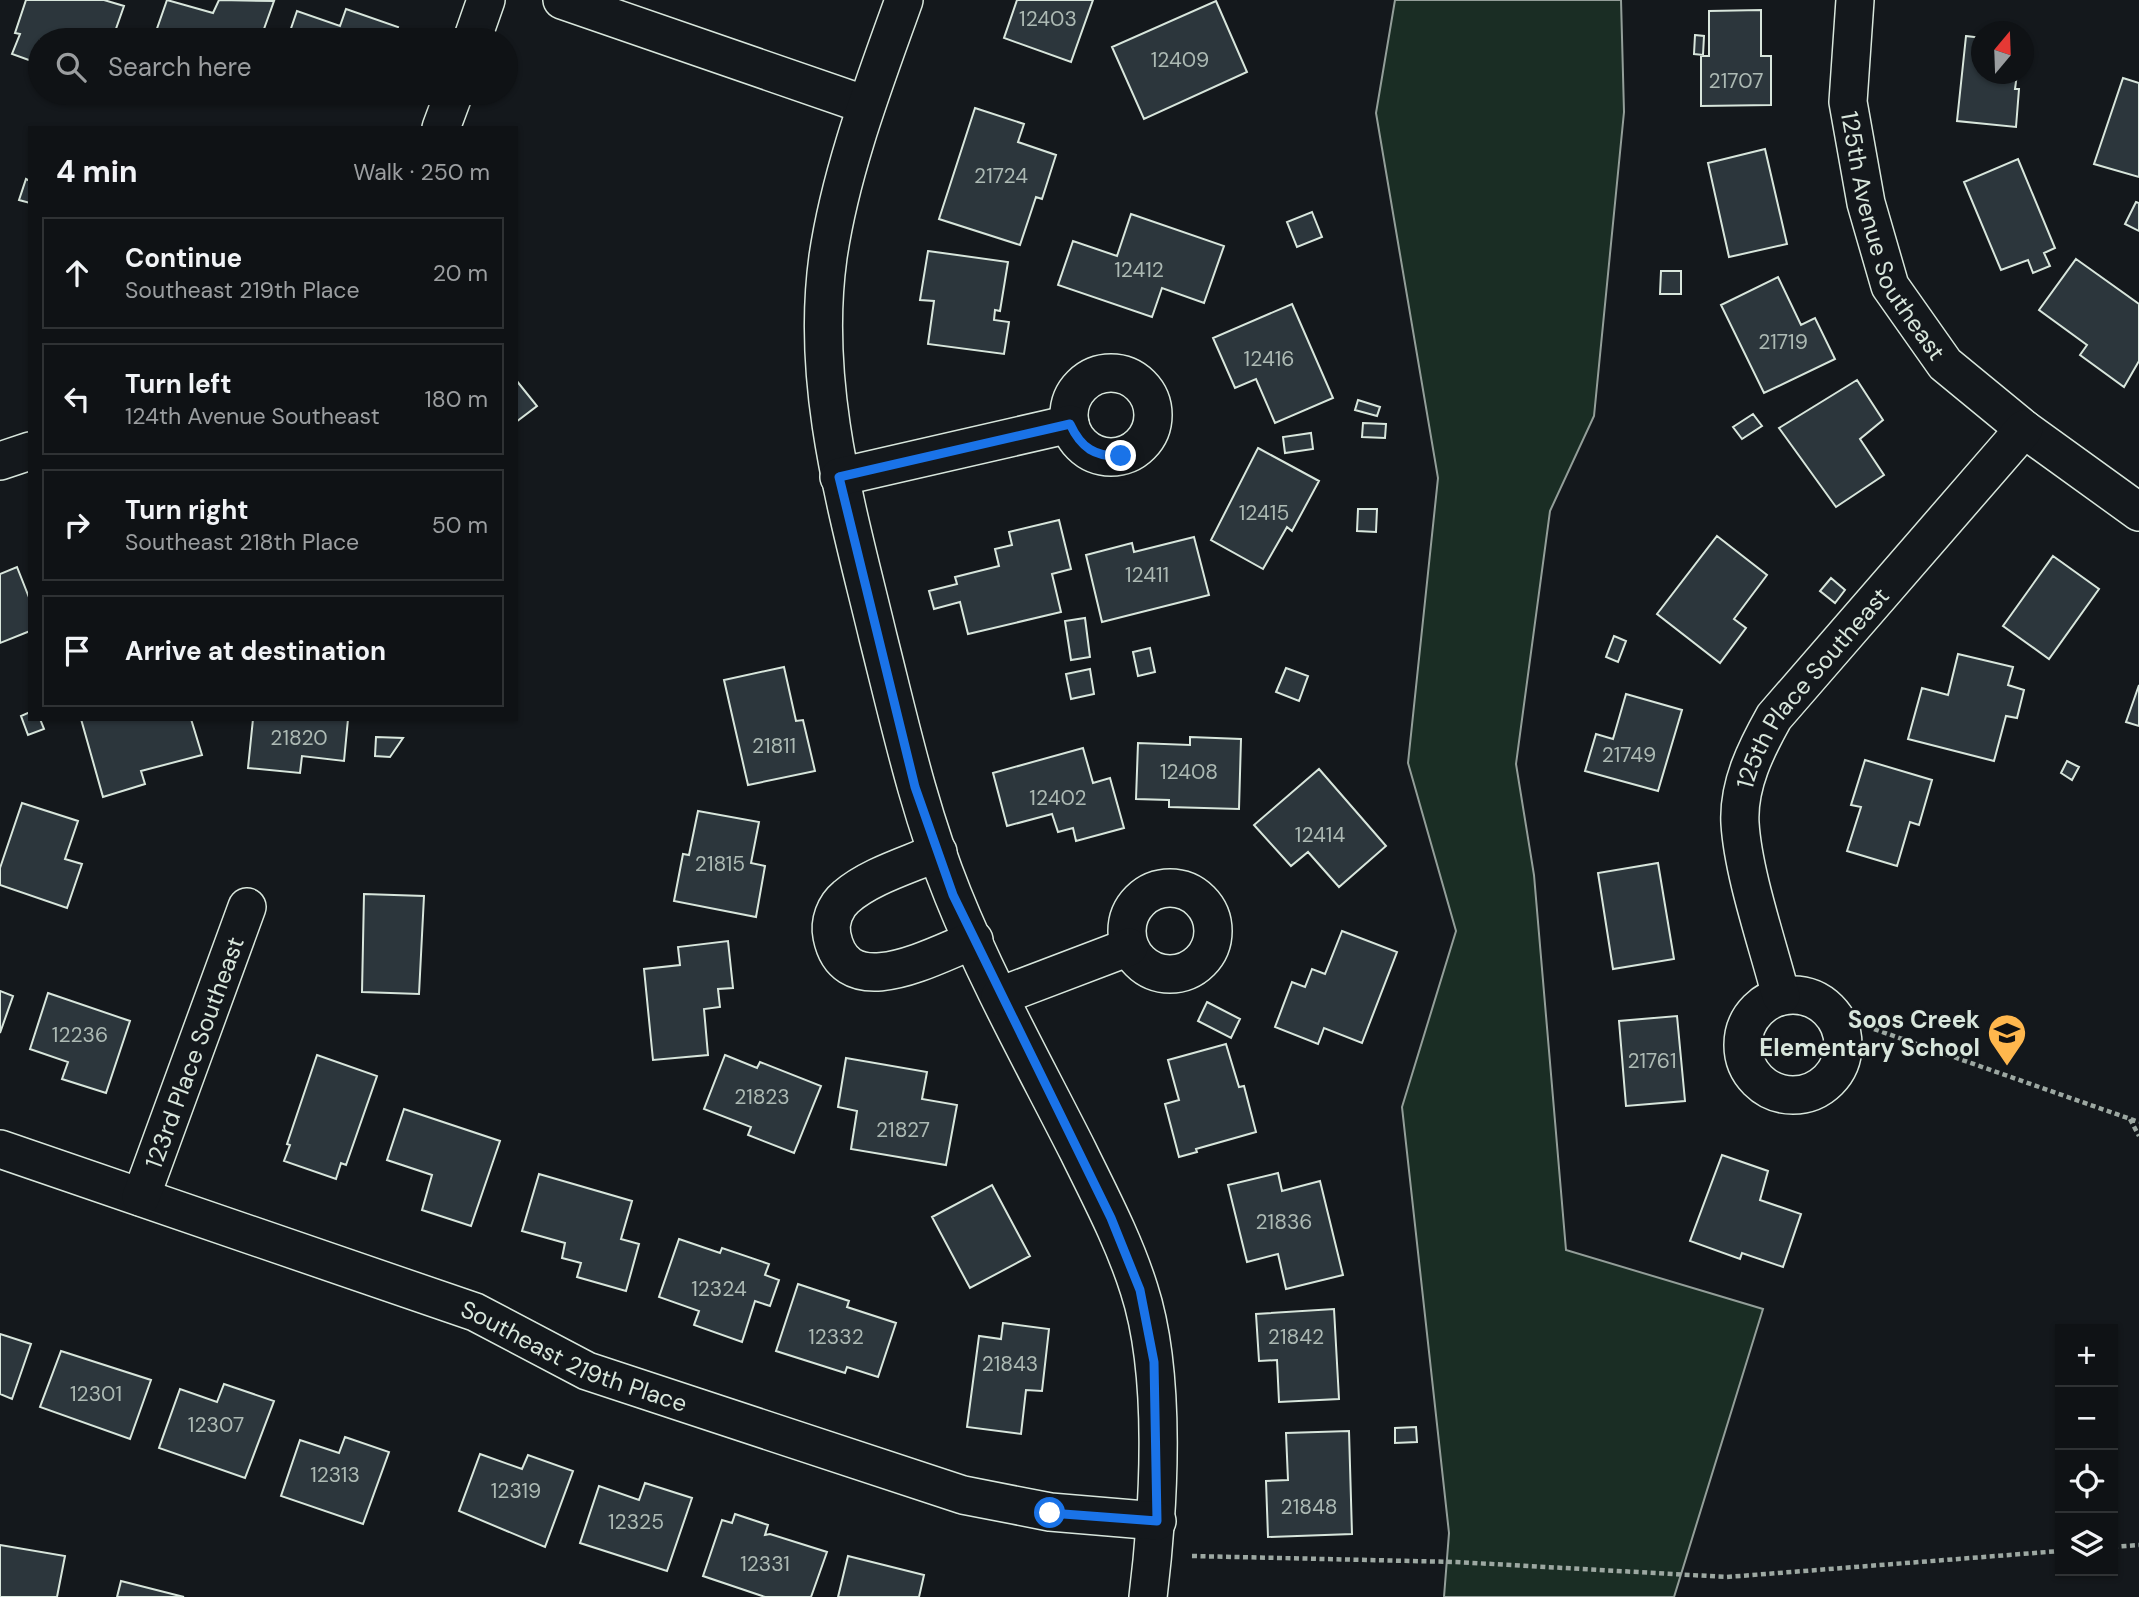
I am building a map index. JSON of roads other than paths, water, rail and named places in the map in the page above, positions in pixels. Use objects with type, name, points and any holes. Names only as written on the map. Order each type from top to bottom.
[{"type":"street","points":[[476,28],[486,0]]},
{"type":"street","points":[[562,0],[866,105]]},
{"type":"street","points":[[904,0],[866,105],[842,187],[828,258],[824,328],[827,402],[839,477],[915,787],[953,895],[1000,996],[1111,1218],[1140,1290],[1154,1362],[1157,1521],[1149,1590]]},
{"type":"street","name":"125th Avenue Southeast","points":[[1855,0],[1848,102],[1866,203],[1890,286],[1945,364],[2024,429],[2139,512]]},
{"type":"street","points":[[442,126],[450,105]]},
{"type":"street","points":[[839,477],[1070,424]]},
{"type":"street","name":"125th Place Southeast","points":[[1781,996],[1740,822],[1743,790],[1754,752],[1774,717],[2024,429]]},
{"type":"street","points":[[0,461],[28,452]]},
{"type":"street","points":[[938,852],[858,888],[844,898],[832,922],[835,948],[845,962],[860,971],[877,974],[974,940]]},
{"type":"street","name":"123rd Place Southeast","points":[[141,1196],[247,907]]},
{"type":"street","points":[[1000,996],[1129,947]]},
{"type":"street","points":[[1801,995],[1820,1002],[1834,1015],[1843,1033],[1837,1072],[1824,1086],[1806,1094],[1786,1095],[1767,1089],[1753,1076],[1744,1058],[1743,1038],[1750,1019],[1763,1005],[1781,996],[1801,995]]},
{"type":"street","name":"Southeast 219th Place","points":[[0,1149],[475,1312],[587,1371],[963,1495],[1050,1513],[1157,1521]]},
{"type":"place","name":"Soos Creek Elementary School","points":[[2007,1067]]}]
